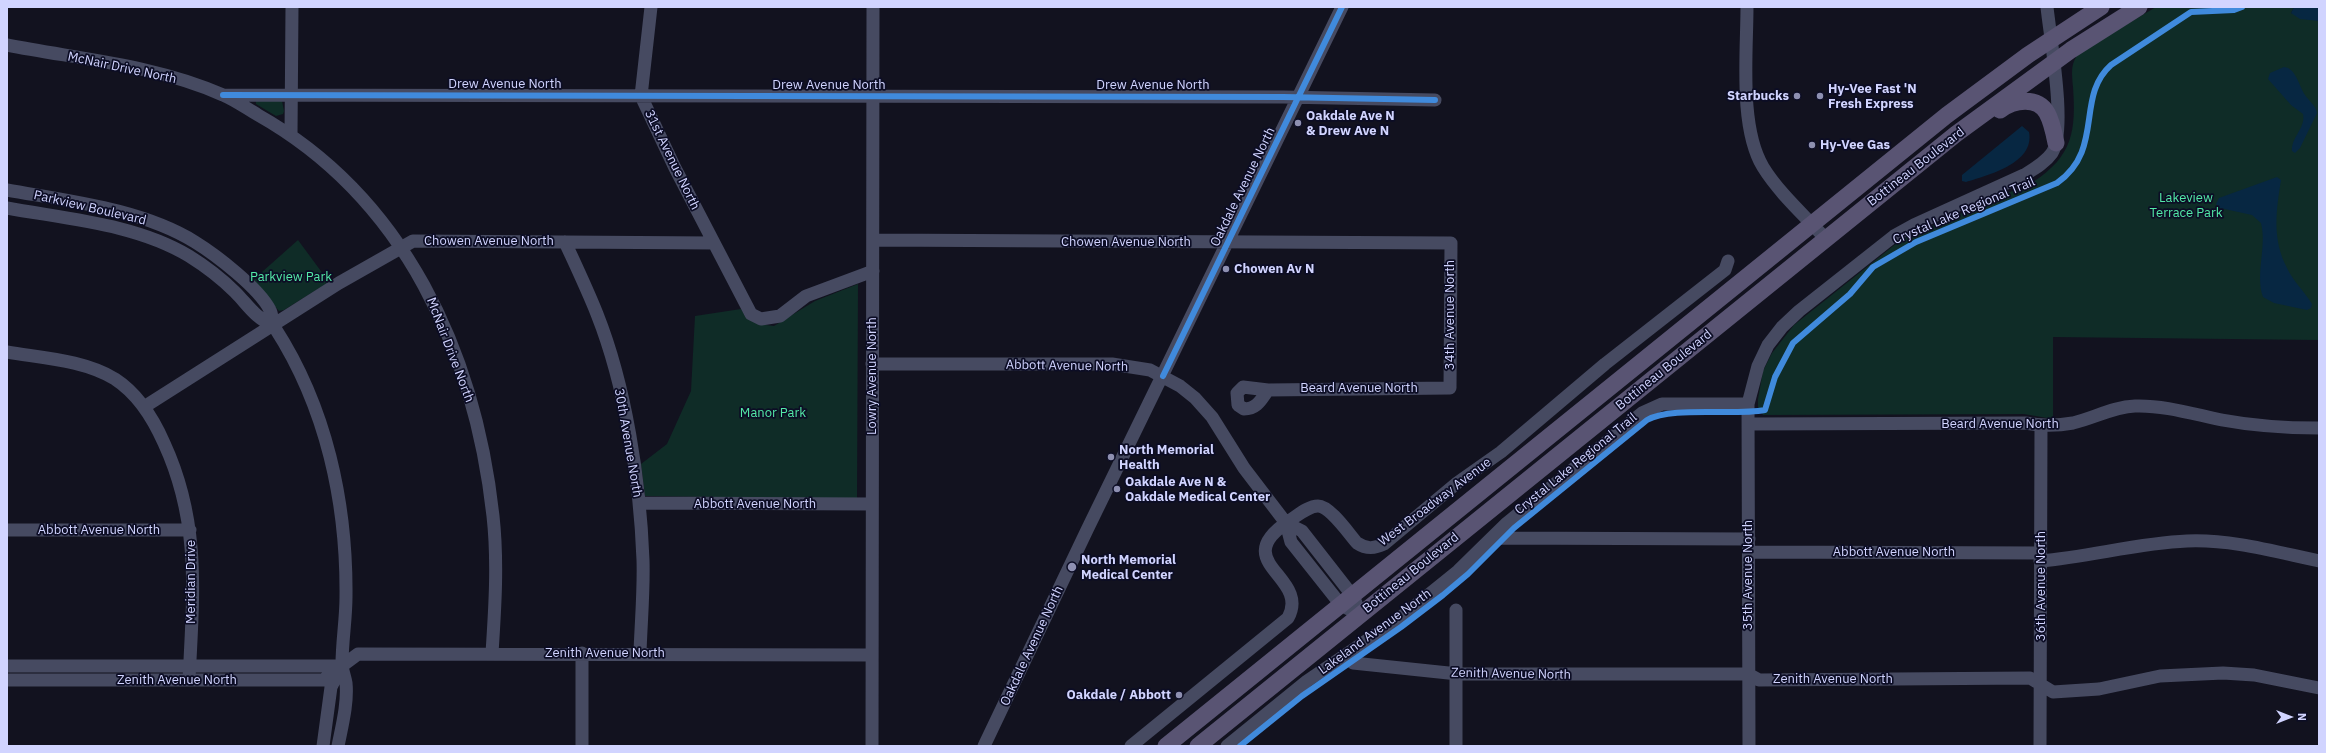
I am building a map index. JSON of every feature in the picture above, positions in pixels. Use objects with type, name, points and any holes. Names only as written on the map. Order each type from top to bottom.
[{"type":"main road","name":"Bottineau Boulevard","points":[[1172,741],[1235,692],[1812,224],[1968,100],[2051,40],[2101,7]]},
{"type":"main road","name":"Bottineau Boulevard","points":[[1198,746],[1956,134],[2054,63],[2139,7]]},
{"type":"main road","points":[[1852,218],[1907,185],[2004,107],[2013,103],[2030,101],[2039,105],[2046,112],[2056,143]]},
{"type":"street","points":[[291,135],[292,7]]},
{"type":"street","name":"31st Avenue North","points":[[651,7],[641,96],[713,243],[751,314],[761,319],[770,319],[780,316],[806,296],[873,271]]},
{"type":"street","name":"Lowry Avenue North","points":[[872,746],[873,7]]},
{"type":"street","name":"Oakdale Avenue North","points":[[984,746],[1087,530],[1342,7]]},
{"type":"street","points":[[1747,7],[1748,117],[1754,146],[1767,172],[1826,239]]},
{"type":"street","points":[[1748,404],[1758,366],[1768,345],[1782,327],[1799,311],[1894,236],[2036,168],[2052,152],[2059,130],[2048,7]]},
{"type":"street","name":"McNair Drive North","points":[[7,45],[128,67],[171,77],[223,95],[291,135],[332,167],[357,192],[401,247],[428,292],[444,326],[463,378],[477,424],[487,471],[493,518],[495,566],[492,653]]},
{"type":"street","name":"Drew Avenue North","points":[[223,95],[1298,97],[1435,100]]},
{"type":"street","name":"Parkview Boulevard","points":[[7,190],[130,215],[167,228],[207,250],[243,279],[271,310],[273,326],[294,359],[310,394],[335,473],[342,518],[346,575],[342,666],[346,684],[338,746]]},
{"type":"street","name":"Parkview Boulevard","points":[[7,208],[114,228],[163,243],[188,256],[212,272],[234,291],[260,320],[273,326]]},
{"type":"street","name":"Chowen Avenue North","points":[[872,240],[1451,243]]},
{"type":"street","name":"Chowen Avenue North","points":[[144,407],[413,241],[713,243]]},
{"type":"street","name":"30th Avenue North","points":[[565,242],[597,314],[609,351],[631,446],[639,503],[643,562],[640,653]]},
{"type":"street","name":"34th Avenue North","points":[[1450,388],[1451,243]]},
{"type":"street","name":"West Broadway Avenue","points":[[1131,746],[1288,618],[1293,605],[1290,590],[1267,562],[1265,550],[1266,544],[1286,523],[1310,508],[1318,506],[1329,510],[1357,543],[1363,547],[1377,547],[1384,544],[1457,483],[1501,452],[1605,364],[1725,270],[1728,261]]},
{"type":"street","name":"Meridian Drive","points":[[7,352],[95,369],[115,379],[144,407],[153,418],[172,459],[183,493],[190,530],[194,562],[189,680]]},
{"type":"street","name":"Abbott Avenue North","points":[[872,364],[1112,364],[1150,370],[1163,376],[1195,398],[1212,417],[1244,468],[1286,523],[1302,531],[1347,600],[1360,615]]},
{"type":"street","name":"Beard Avenue North","points":[[1268,390],[1450,388]]},
{"type":"street","name":"Lakeland Avenue North","points":[[1227,746],[1307,681],[1401,617],[1458,571],[1507,524],[1642,413],[1662,404],[1748,404]]},
{"type":"street","name":"35th Avenue North","points":[[1748,404],[1749,746]]},
{"type":"street","name":"Beard Avenue North","points":[[1749,424],[2025,424],[2041,426],[2074,423],[2111,410],[2134,406],[2156,407],[2224,420],[2271,426],[2319,428]]},
{"type":"street","name":"36th Avenue North","points":[[2040,746],[2041,426]]},
{"type":"street","name":"Abbott Avenue North","points":[[639,503],[872,504]]},
{"type":"street","name":"Abbott Avenue North","points":[[7,530],[190,530]]},
{"type":"street","name":"Abbott Avenue North","points":[[1493,538],[1749,545],[2040,557],[2081,557],[2159,542],[2189,541],[2249,547],[2319,561]]},
{"type":"street","points":[[1456,610],[1458,674],[1456,746]]},
{"type":"street","name":"Zenith Avenue North","points":[[7,680],[323,680],[358,654],[640,653],[872,655]]},
{"type":"street","points":[[582,654],[582,746]]},
{"type":"street","name":"Zenith Avenue North","points":[[1346,655],[1352,662],[1458,674],[1748,674],[1759,680],[2030,678],[2053,692],[2069,692],[2114,686],[2160,676],[2223,673],[2254,675],[2319,688]]},
{"type":"street","name":"Zenith Avenue North","points":[[7,666],[342,666]]},
{"type":"street","name":"Parkview Boulevard","points":[[323,746],[331,687],[342,666]]},
{"type":"green space","name":"Lakeview Terrace Park","points":[[2156,7],[2294,7],[2291,13],[2319,21],[2319,340],[2053,337],[2053,419],[2024,414],[1763,415],[1758,407],[1758,399],[1763,371],[1772,353],[1794,325],[1902,239],[2033,182],[2046,172],[2057,162],[2064,152],[2072,130],[2074,103],[2072,68],[2077,56],[2080,52]]},
{"type":"green space","points":[[256,101],[282,101],[284,111],[283,114],[276,116],[256,104]]},
{"type":"green space","name":"Parkview Park","points":[[298,240],[329,282],[284,310],[279,311],[253,280]]},
{"type":"green space","name":"Manor Park","points":[[858,284],[857,499],[645,496],[641,464],[667,444],[691,391],[695,316],[741,309],[746,317],[758,324],[774,326],[815,301]]},
{"type":"water","points":[[2294,7],[2319,7],[2319,21],[2300,19],[2291,13]]},
{"type":"water","points":[[2284,67],[2292,71],[2317,113],[2300,148],[2295,153],[2292,151],[2292,146],[2301,128],[2303,114],[2291,105],[2268,79],[2270,73]]},
{"type":"water","points":[[2022,126],[2029,132],[2029,143],[2025,152],[2018,160],[1986,176],[1966,182],[1962,181],[1962,175]]},
{"type":"water","points":[[2277,177],[2281,180],[2276,225],[2279,246],[2289,273],[2312,304],[2311,308],[2307,310],[2274,303],[2263,297],[2260,279],[2263,241],[2261,223],[2252,215],[2220,208],[2216,204],[2219,198]]},
{"type":"cycle path","points":[[1163,376],[1342,7]]},
{"type":"cycle path","name":"Crystal Lake Regional Trail","points":[[1240,746],[1302,696],[1401,627],[1443,595],[1468,574],[1514,528],[1647,420],[1671,413],[1751,412],[1765,410],[1775,377],[1793,343],[1850,294],[1873,267],[1916,242],[2057,183],[2072,169],[2081,155],[2086,139],[2094,92],[2100,78],[2111,65],[2191,12],[2234,10],[2242,7]]},
{"type":"cycle path","points":[[223,95],[1283,97],[1435,100]]},
{"type":"place","name":"Starbucks","points":[[1797,96]]},
{"type":"place","name":"Hy-Vee Fast 'N Fresh Express","points":[[1820,96]]},
{"type":"place","name":"Oakdale Ave N & Drew Ave N","points":[[1298,123]]},
{"type":"place","name":"Hy-Vee Gas","points":[[1812,145]]},
{"type":"place","name":"Chowen Av N","points":[[1226,269]]},
{"type":"place","name":"North Memorial Health","points":[[1111,457]]},
{"type":"place","name":"Oakdale Ave N & Oakdale Medical Center","points":[[1117,489]]},
{"type":"place","name":"North Memorial Medical Center","points":[[1072,567]]},
{"type":"place","name":"Oakdale / Abbott","points":[[1179,695]]}]
